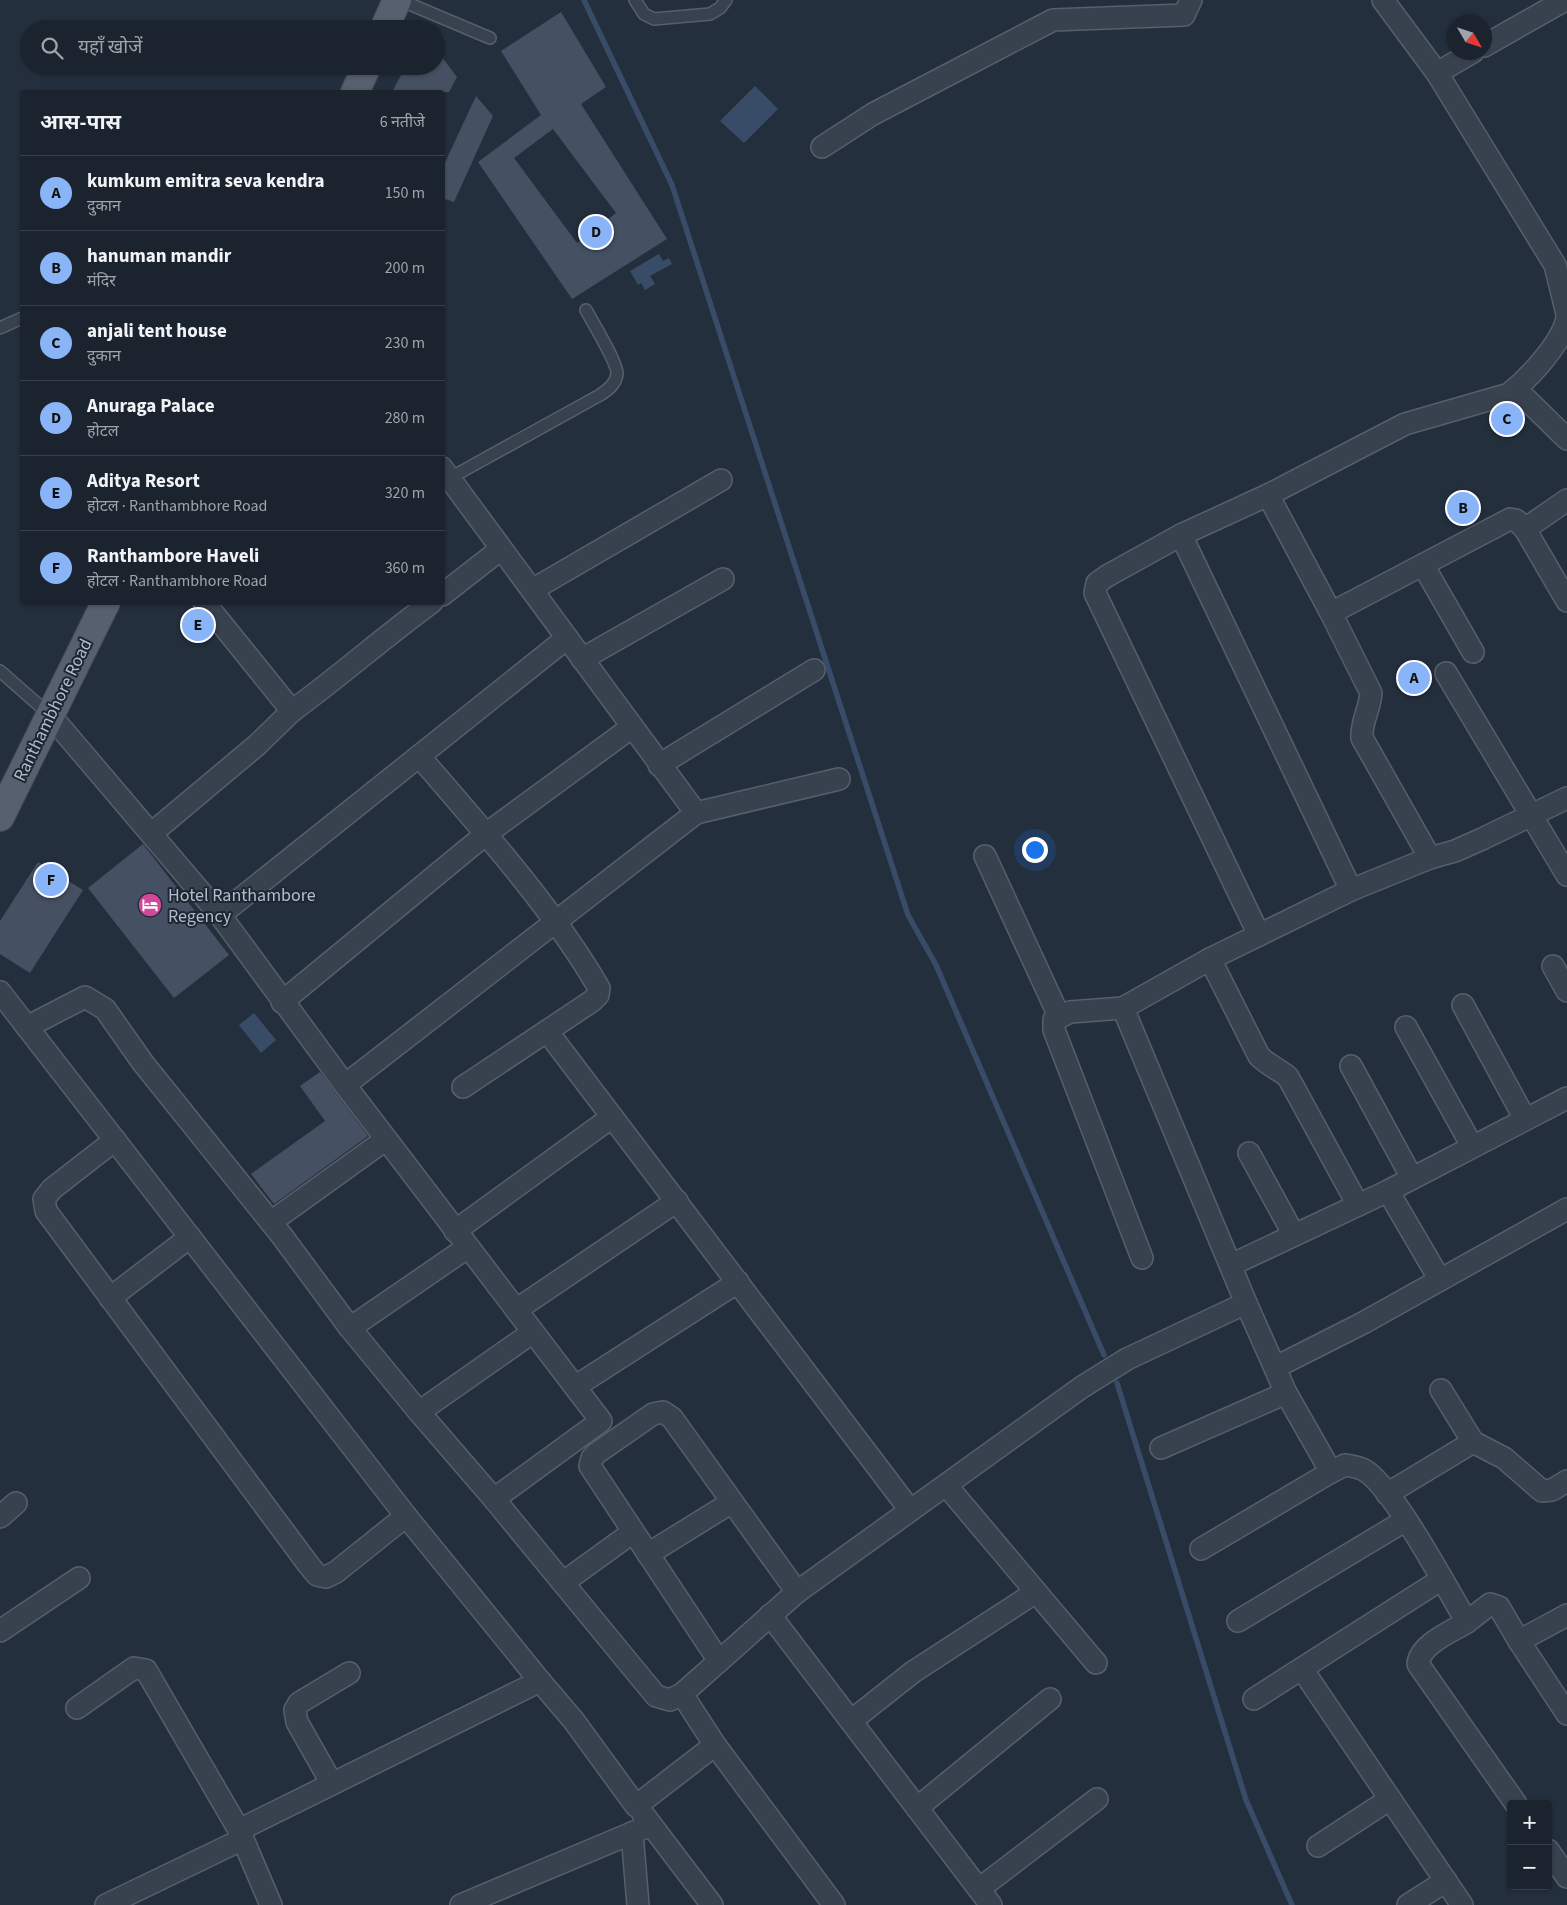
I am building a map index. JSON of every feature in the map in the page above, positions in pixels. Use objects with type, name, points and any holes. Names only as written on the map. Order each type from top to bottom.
[{"type":"main road","points":[[388,20],[398,0]]},
{"type":"main road","points":[[356,90],[363,75]]},
{"type":"main road","name":"Ranthambhore Road","points":[[0,817],[105,605]]},
{"type":"street","points":[[822,147],[873,114],[1053,20],[1184,15],[1191,0]]},
{"type":"street","points":[[1259,935],[1096,593],[1097,584],[1107,576],[1181,534],[1268,495],[1405,424],[1509,394],[1516,389],[1564,330],[1567,316],[1561,261],[1437,73],[1383,0]]},
{"type":"street","points":[[1492,41],[1565,0]]},
{"type":"street","points":[[1437,73],[1459,60]]},
{"type":"street","points":[[1516,389],[1567,439]]},
{"type":"street","points":[[446,474],[696,813]]},
{"type":"street","points":[[532,590],[721,480]]},
{"type":"street","points":[[1268,495],[1371,693],[1370,704],[1361,726],[1362,738],[1430,858]]},
{"type":"street","points":[[1525,529],[1567,500]]},
{"type":"street","points":[[1331,613],[1510,519],[1516,520],[1525,529],[1567,601]]},
{"type":"street","points":[[1181,534],[1351,890]]},
{"type":"street","points":[[445,593],[501,549]]},
{"type":"street","points":[[1423,565],[1472,652]]},
{"type":"street","points":[[582,659],[723,579]]},
{"type":"street","points":[[206,605],[292,712]]},
{"type":"street","points":[[152,833],[292,712],[428,605]]},
{"type":"street","points":[[220,915],[567,638]]},
{"type":"street","points":[[659,765],[814,670]]},
{"type":"street","points":[[1446,673],[1567,875]]},
{"type":"street","points":[[50,715],[220,915],[385,1140],[616,1439]]},
{"type":"street","points":[[282,1002],[486,834],[632,727]]},
{"type":"street","points":[[419,756],[486,834],[555,922],[599,988],[598,995],[592,1001],[463,1087]]},
{"type":"street","points":[[344,1085],[696,813],[839,780]]},
{"type":"street","points":[[1142,1258],[1054,1030],[1054,1020],[1070,1012],[1123,1008],[1210,959],[1351,890],[1430,858],[1456,851],[1567,798]]},
{"type":"street","points":[[985,856],[1059,1016]]},
{"type":"street","points":[[1210,959],[1259,1056],[1268,1065],[1277,1068],[1288,1077],[1358,1205]]},
{"type":"street","points":[[1553,966],[1567,991]]},
{"type":"street","points":[[0,992],[406,1516],[574,1721],[636,1806],[642,1829],[638,1905]]},
{"type":"street","points":[[27,1027],[85,997],[105,1010],[143,1063],[271,1222],[350,1328],[494,1499],[526,1541],[564,1582],[656,1696],[670,1700],[682,1694],[797,1592],[1082,1387],[1127,1359],[1246,1303]]},
{"type":"street","points":[[1463,1005],[1525,1119]]},
{"type":"street","points":[[1123,1008],[1246,1303],[1286,1393],[1331,1472]]},
{"type":"street","points":[[1406,1027],[1472,1146]]},
{"type":"street","points":[[547,1031],[910,1510]]},
{"type":"street","points":[[1351,1066],[1412,1178]]},
{"type":"street","points":[[1232,1266],[1388,1191],[1567,1098]]},
{"type":"street","points":[[350,1328],[612,1116]]},
{"type":"street","points":[[115,1140],[52,1190],[44,1199],[46,1211],[317,1575],[326,1577],[336,1572],[406,1516]]},
{"type":"street","points":[[271,1222],[385,1140]]},
{"type":"street","points":[[1249,1154],[1294,1235]]},
{"type":"street","points":[[1388,1191],[1440,1280]]},
{"type":"street","points":[[516,1310],[677,1201]]},
{"type":"street","points":[[1276,1367],[1363,1323],[1567,1210]]},
{"type":"street","points":[[110,1298],[190,1237]]},
{"type":"street","points":[[576,1386],[738,1282]]},
{"type":"street","points":[[419,1412],[533,1332]]},
{"type":"street","points":[[1441,1390],[1472,1442],[1504,1458],[1542,1492],[1552,1490],[1567,1481]]},
{"type":"street","points":[[1161,1448],[1286,1393]]},
{"type":"street","points":[[719,1662],[590,1466],[592,1458],[646,1418],[663,1412],[672,1418],[797,1592]]},
{"type":"street","points":[[494,1499],[601,1420]]},
{"type":"street","points":[[1387,1494],[1472,1442]]},
{"type":"street","points":[[1201,1549],[1345,1465],[1363,1470],[1378,1481],[1406,1520],[1467,1622]]},
{"type":"street","points":[[946,1485],[1096,1664]]},
{"type":"street","points":[[648,1554],[732,1502]]},
{"type":"street","points":[[0,1517],[16,1503]]},
{"type":"street","points":[[1238,1621],[1406,1520]]},
{"type":"street","points":[[564,1582],[633,1532]]},
{"type":"street","points":[[2,1624],[79,1578]]},
{"type":"street","points":[[1254,1699],[1442,1579]]},
{"type":"street","points":[[851,1721],[913,1672],[1036,1592]]},
{"type":"street","points":[[1513,1800],[1418,1664],[1419,1656],[1424,1649],[1467,1622],[1490,1604],[1499,1607],[1567,1714]]},
{"type":"street","points":[[770,1615],[985,1897],[1097,1799]]},
{"type":"street","points":[[1519,1641],[1567,1615]]},
{"type":"street","points":[[77,1708],[134,1668],[146,1670],[241,1834],[272,1905]]},
{"type":"street","points":[[1302,1669],[1462,1905]]},
{"type":"street","points":[[332,1784],[297,1722],[295,1710],[299,1703],[348,1673]]},
{"type":"street","points":[[106,1905],[332,1784],[540,1681]]},
{"type":"street","points":[[682,1694],[715,1745],[834,1905]]},
{"type":"street","points":[[917,1808],[1050,1699]]},
{"type":"street","points":[[636,1806],[715,1745]]},
{"type":"street","points":[[1318,1846],[1390,1799]]},
{"type":"street","points":[[461,1905],[642,1829]]},
{"type":"street","points":[[642,1829],[712,1905]]},
{"type":"street","points":[[1552,1856],[1567,1877]]},
{"type":"street","points":[[1408,1905],[1446,1881]]},
{"type":"lane","points":[[398,0],[490,38]]},
{"type":"lane","points":[[635,0],[644,14],[654,20],[710,14],[720,8],[726,0]]},
{"type":"lane","points":[[446,474],[600,396],[613,386],[617,373],[613,361],[586,310]]},
{"type":"lane","points":[[0,328],[20,321]]},
{"type":"lane","points":[[0,671],[50,715]]},
{"type":"water","points":[[755,86],[778,109],[744,143],[720,121]]},
{"type":"water","points":[[659,254],[663,261],[669,258],[672,264],[650,276],[655,284],[645,290],[641,283],[638,285],[630,271]]},
{"type":"water","points":[[254,1013],[276,1040],[261,1053],[239,1025]]},
{"type":"building","points":[[561,12],[606,87],[581,104],[667,239],[572,299],[478,162],[541,115],[501,51]],"holes":[[[553,129],[616,213],[577,243],[514,158]]]},
{"type":"building","points":[[445,61],[457,77],[449,92],[445,92],[445,90],[393,90],[401,75],[445,75]]},
{"type":"building","points":[[476,96],[493,116],[454,202],[445,199],[445,163]]},
{"type":"building","points":[[143,844],[229,955],[174,998],[88,888]]},
{"type":"building","points":[[38,862],[83,890],[30,973],[0,954],[0,921]]},
{"type":"building","points":[[320,1072],[368,1136],[274,1204],[251,1174],[325,1121],[300,1086]]},
{"type":"waterway","points":[[584,0],[672,185],[908,915],[936,965],[1104,1355]]},
{"type":"waterway","points":[[1117,1383],[1246,1800],[1292,1905]]},
{"type":"place","name":"Anuraga Palace","points":[[596,232]]},
{"type":"place","name":"anjali tent house","points":[[1507,419]]},
{"type":"place","name":"hanuman mandir","points":[[1463,508]]},
{"type":"place","name":"Aditya Resort","points":[[198,625]]},
{"type":"place","name":"kumkum emitra seva kendra","points":[[1414,678]]},
{"type":"place","name":"Ranthambore Haveli","points":[[51,880]]},
{"type":"place","name":"Hotel Ranthambore Regency","points":[[150,905]]}]
